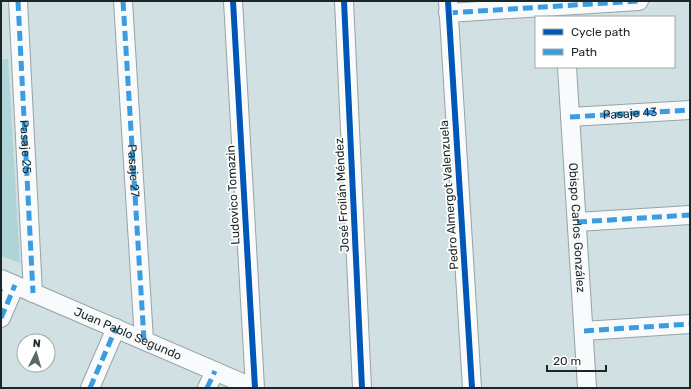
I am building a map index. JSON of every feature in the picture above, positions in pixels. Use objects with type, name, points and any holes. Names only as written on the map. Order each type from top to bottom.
[{"type":"street","name":"Pasaje 25","points":[[18,1],[33,293]]},
{"type":"street","name":"Pasaje 27","points":[[123,1],[144,340]]},
{"type":"street","name":"Ludovico Tomazin","points":[[233,1],[254,388]]},
{"type":"street","name":"José Froilán Méndez","points":[[344,1],[362,388]]},
{"type":"street","points":[[448,7],[564,8],[639,1]]},
{"type":"street","name":"Pedro Almergot Valenzuela","points":[[448,7],[472,388]]},
{"type":"street","name":"Obispo Carlos González","points":[[567,68],[587,388]]},
{"type":"street","name":"Pasaje 43","points":[[570,117],[690,110]]},
{"type":"street","points":[[577,222],[690,215]]},
{"type":"street","name":"Juan Pablo Segundo","points":[[8,282],[254,388]]},
{"type":"street","points":[[1,318],[8,282]]},
{"type":"street","points":[[584,331],[690,324]]},
{"type":"street","points":[[90,388],[116,328]]},
{"type":"street","points":[[207,388],[215,371]]},
{"type":"shaded area","points":[[1,59],[8,59],[20,263],[1,256]]},
{"type":"marked path","points":[[18,1],[33,293]]},
{"type":"marked path","points":[[123,1],[144,340]]},
{"type":"marked path","points":[[448,13],[639,1]]},
{"type":"marked path","points":[[570,117],[690,110]]},
{"type":"marked path","points":[[577,222],[690,215]]},
{"type":"marked path","points":[[1,318],[15,285]]},
{"type":"marked path","points":[[584,331],[690,324]]},
{"type":"marked path","points":[[90,388],[116,328]]},
{"type":"marked path","points":[[207,388],[215,371]]},
{"type":"cycle path","points":[[233,1],[255,388]]},
{"type":"cycle path","points":[[344,1],[362,388]]},
{"type":"cycle path","points":[[448,1],[472,388]]}]
